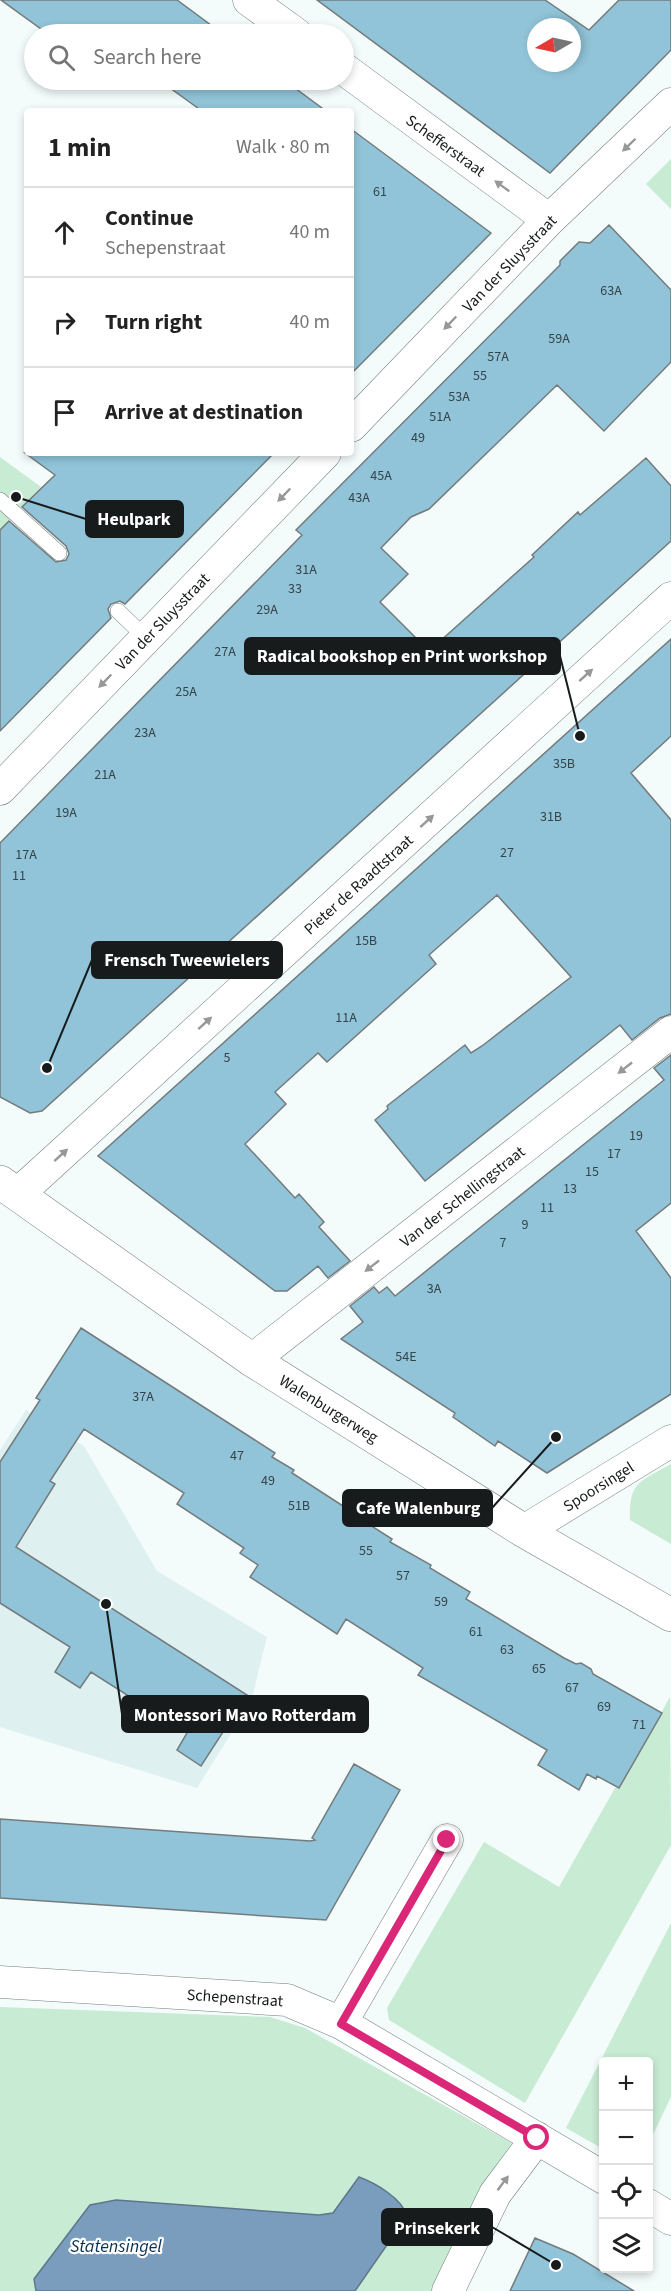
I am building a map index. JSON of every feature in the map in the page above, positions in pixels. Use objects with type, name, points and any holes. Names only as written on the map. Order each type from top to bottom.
[{"type":"street","points":[[249,0],[282,24]]},
{"type":"street","name":"Schefferstraat","points":[[354,76],[549,220]]},
{"type":"street","name":"Van der Sluysstraat","points":[[354,423],[549,220],[671,104]]},
{"type":"street","name":"Van der Sluysstraat","points":[[0,789],[322,456]]},
{"type":"street","name":"Pieter de Raadtstraat","points":[[9,1188],[671,598]]},
{"type":"street","name":"Van der Schellingstraat","points":[[252,1360],[671,1032]]},
{"type":"street","name":"Walenburgerweg","points":[[9,1188],[252,1360],[524,1531],[671,1615]]},
{"type":"street","name":"Spoorsingel","points":[[524,1531],[671,1441]]},
{"type":"street","points":[[341,2024],[447,1840]]},
{"type":"street","name":"Schepenstraat","points":[[0,1982],[287,2000],[341,2024],[599,2176]]},
{"type":"street","points":[[448,2291],[495,2194],[537,2138]]},
{"type":"street","points":[[653,2208],[671,2219]]},
{"type":"lane","points":[[0,500],[59,553]]},
{"type":"lane","points":[[118,611],[146,638]]},
{"type":"shaded area","points":[[26,1410],[84,1446],[157,1571],[267,1637],[251,1702],[197,1788],[0,1727],[0,1450]]},
{"type":"green space","points":[[671,159],[671,209],[646,184]]},
{"type":"green space","points":[[0,457],[41,487],[0,530]]},
{"type":"green space","points":[[671,1464],[671,1544],[630,1520],[630,1507],[634,1490],[638,1484]]},
{"type":"green space","points":[[670,1697],[671,1845],[525,2103],[389,2020],[387,2008],[484,1842],[559,1887],[615,1788],[619,1788]]},
{"type":"green space","points":[[671,1923],[671,2097],[653,2135],[653,2057],[602,2057]]},
{"type":"green space","points":[[0,2007],[270,2017],[305,2028],[512,2143],[433,2291],[355,2291],[407,2215],[319,2215],[116,2200],[90,2205],[34,2279],[36,2291],[0,2291]]},
{"type":"green space","points":[[599,2064],[599,2147],[566,2128]]},
{"type":"water","name":"Statensingel","points":[[359,2177],[394,2197],[407,2216],[355,2291],[36,2291],[34,2279],[90,2205],[116,2200],[319,2215],[333,2213]]},
{"type":"building","points":[[1,0],[177,0],[209,24],[34,24]]},
{"type":"building","points":[[317,0],[545,0],[571,18],[527,18],[527,72],[581,72],[581,25],[589,30],[619,0],[671,0],[671,50],[550,173],[354,27],[354,24],[349,24]]},
{"type":"building","points":[[173,90],[298,90],[322,108],[198,108]]},
{"type":"building","points":[[354,131],[491,233],[354,371]]},
{"type":"building","points":[[609,225],[671,290],[671,362],[604,431],[557,385],[429,509],[411,517],[381,548],[408,574],[380,602],[429,651],[534,557],[532,555],[578,512],[580,515],[646,458],[671,486],[671,541],[42,1111],[30,1113],[0,1097],[0,843],[302,535],[296,530],[560,265],[560,261],[579,242],[590,243]]},
{"type":"building","points":[[29,456],[271,456],[125,604],[120,601],[111,604],[108,609],[111,618],[0,731],[0,530],[9,521],[56,562],[66,560],[69,554],[66,546],[22,507],[55,475]]},
{"type":"building","points":[[671,639],[671,736],[631,773],[671,820],[671,1014],[660,1018],[632,1040],[620,1025],[425,1181],[375,1120],[388,1109],[387,1106],[465,1045],[471,1053],[482,1046],[571,977],[497,895],[429,955],[436,964],[327,1062],[318,1053],[275,1092],[286,1104],[245,1144],[295,1198],[299,1194],[324,1222],[319,1227],[350,1261],[328,1278],[318,1266],[287,1291],[275,1291],[98,1156]]},
{"type":"building","points":[[671,1055],[671,1203],[636,1231],[671,1278],[671,1394],[547,1473],[498,1441],[495,1446],[453,1417],[455,1413],[341,1339],[363,1322],[350,1306],[374,1287],[379,1293],[387,1287],[395,1296],[664,1080],[654,1068]]},
{"type":"building","points":[[81,1328],[275,1453],[272,1457],[294,1470],[292,1473],[392,1539],[390,1542],[431,1565],[430,1568],[470,1592],[466,1599],[564,1658],[576,1664],[581,1663],[591,1669],[593,1674],[662,1713],[619,1788],[597,1776],[596,1779],[587,1774],[579,1790],[538,1765],[547,1750],[418,1675],[423,1668],[346,1619],[337,1634],[250,1577],[258,1565],[240,1553],[244,1548],[177,1504],[184,1493],[84,1429],[50,1481],[55,1484],[16,1547],[247,1695],[201,1766],[177,1750],[187,1733],[91,1672],[80,1688],[55,1672],[70,1647],[0,1603],[0,1462],[40,1400],[36,1398]]},
{"type":"building","points":[[354,1764],[400,1790],[326,1920],[0,1898],[0,1819],[310,1841],[315,1840],[312,1838]]},
{"type":"building","points":[[535,2238],[573,2254],[599,2270],[599,2273],[604,2273],[634,2291],[510,2291]]},
{"type":"place","name":"Heulpark","points":[[16,497]]},
{"type":"place","name":"Radical bookshop en Print workshop","points":[[580,736]]},
{"type":"place","name":"Frensch Tweewielers","points":[[47,1068]]},
{"type":"place","name":"Cafe Walenburg","points":[[556,1437]]},
{"type":"place","name":"Montessori Mavo Rotterdam","points":[[106,1604]]},
{"type":"place","name":"Prinsekerk","points":[[556,2265]]},
{"type":"route","points":[[447,1840],[341,2024],[537,2138]]}]
